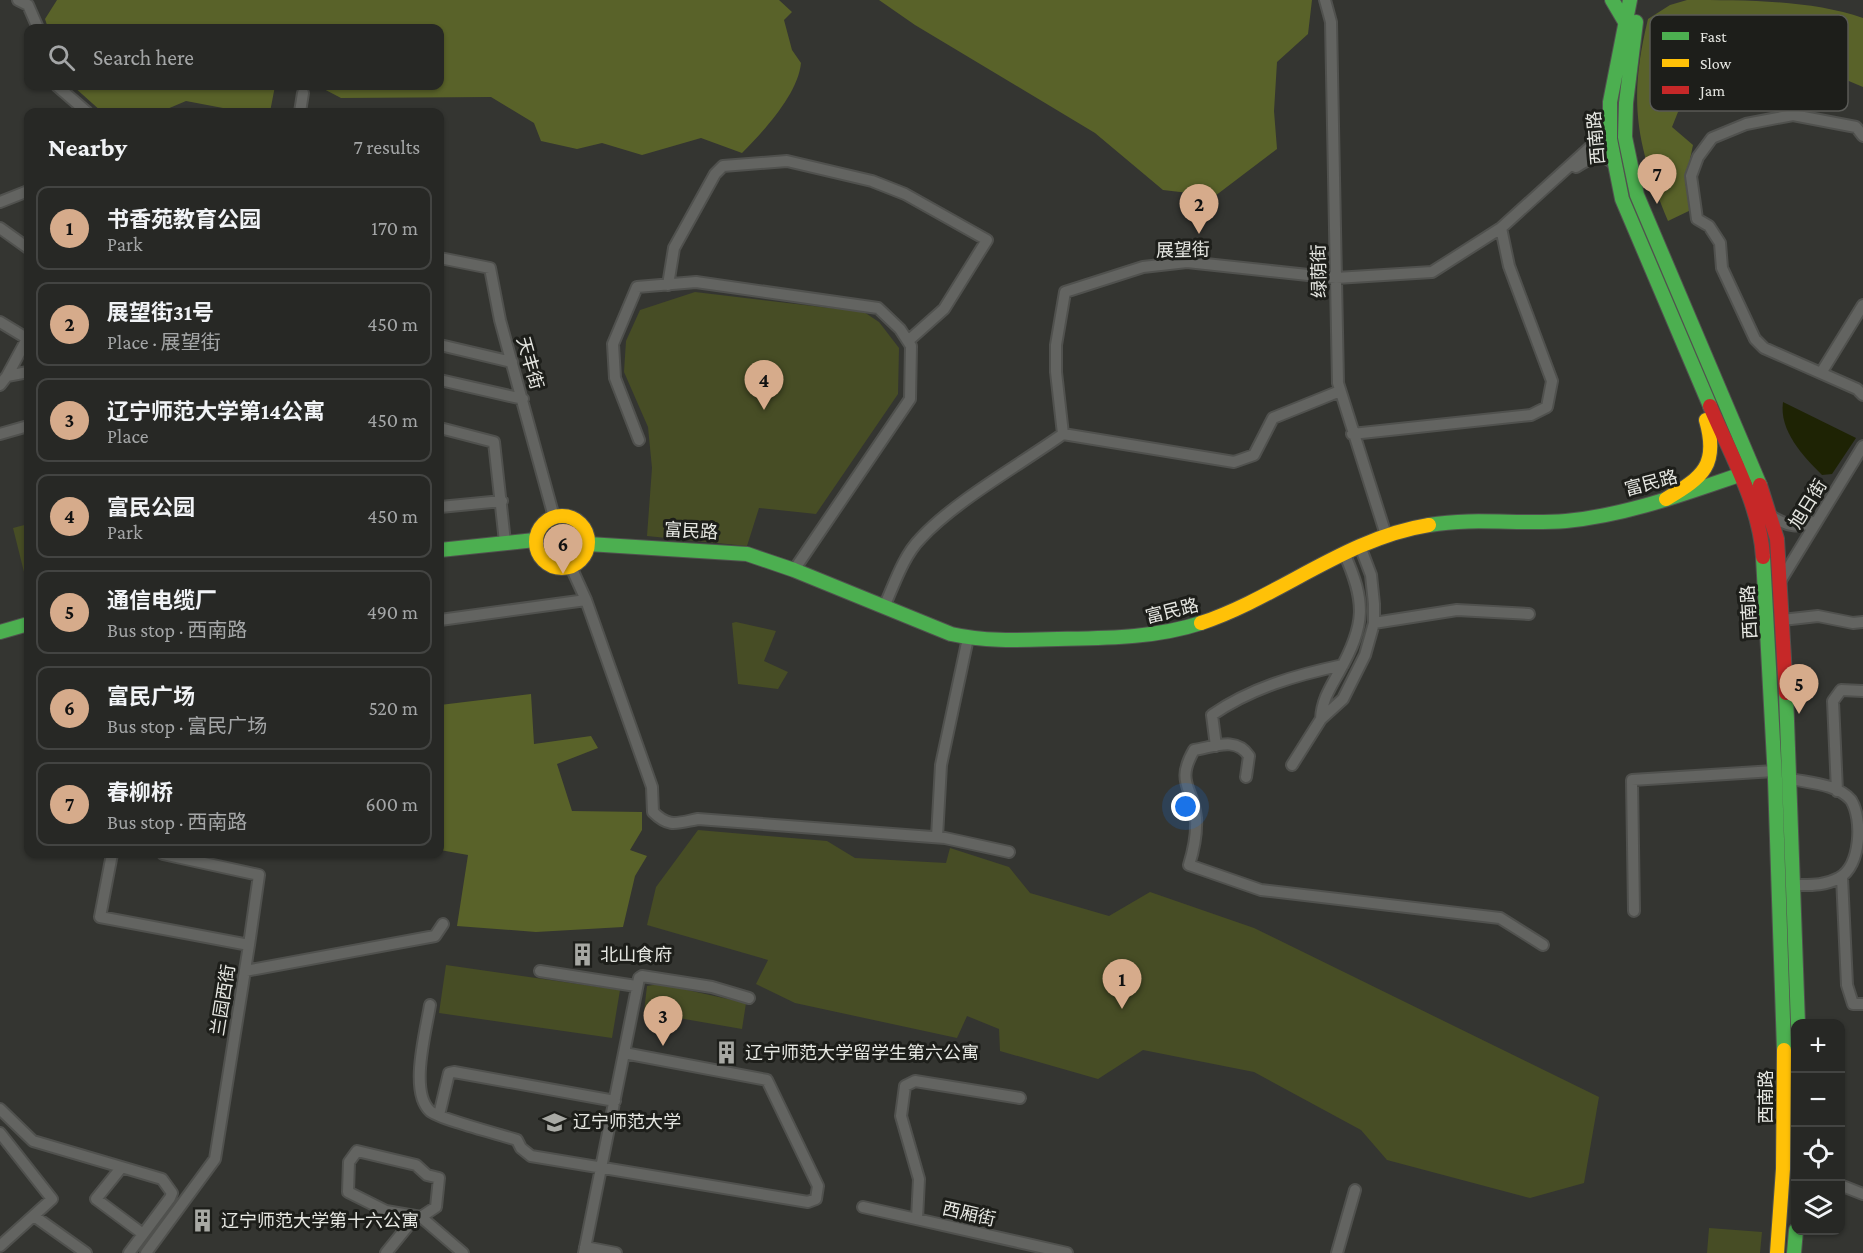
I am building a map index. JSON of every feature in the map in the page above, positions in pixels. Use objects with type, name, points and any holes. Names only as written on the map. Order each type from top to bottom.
[{"type":"main road","points":[[1612,0],[1625,22]]},
{"type":"main road","name":"西南路","points":[[1630,0],[1610,102],[1610,139],[1626,211],[1739,475],[1762,542],[1774,771],[1785,1095],[1777,1253]]},
{"type":"main road","name":"西南路","points":[[1640,0],[1633,35],[1625,137],[1637,195],[1754,470],[1777,539],[1791,779],[1798,1019]]},
{"type":"main road","points":[[1666,500],[1704,474],[1712,457],[1712,438],[1701,406],[1695,372]]},
{"type":"main road","name":"富民路","points":[[588,544],[729,551],[764,558],[884,608],[951,634],[968,638],[1003,641],[1150,637],[1176,632],[1237,609],[1344,553],[1386,535],[1446,523],[1568,521],[1666,500],[1754,470]]},
{"type":"main road","points":[[563,515],[578,521],[587,535],[588,544],[583,558],[571,567],[563,568],[548,564],[537,552],[535,540],[540,527],[554,517],[563,515]]},
{"type":"main road","points":[[444,550],[535,540]]},
{"type":"main road","points":[[0,632],[24,625]]},
{"type":"main road","points":[[1794,1253],[1796,1235]]},
{"type":"street","name":"绿荫街","points":[[1325,0],[1331,22],[1340,391],[1386,535]]},
{"type":"street","points":[[27,2],[36,24]]},
{"type":"street","points":[[62,90],[82,108]]},
{"type":"street","points":[[301,108],[303,93]]},
{"type":"street","points":[[1863,136],[1856,127],[1793,115],[1746,124],[1712,138],[1698,157],[1691,176],[1697,219],[1709,226],[1720,243],[1722,268],[1755,339],[1764,348],[1857,389],[1863,394]]},
{"type":"street","name":"展望街","points":[[1063,434],[1056,372],[1056,345],[1065,292],[1143,267],[1187,262],[1336,278],[1432,272],[1501,228],[1598,140],[1610,121]]},
{"type":"street","points":[[1553,182],[1579,165],[1600,156],[1608,157],[1615,165]]},
{"type":"street","points":[[668,285],[674,248],[715,174],[723,166],[787,161],[872,181],[894,190],[987,240],[944,309],[908,340]]},
{"type":"street","points":[[0,202],[24,193]]},
{"type":"street","points":[[0,228],[24,245]]},
{"type":"street","points":[[1352,434],[1531,415],[1547,407],[1552,381],[1509,266],[1501,228]]},
{"type":"street","name":"天丰街","points":[[444,259],[490,268],[512,362],[554,517]]},
{"type":"street","points":[[639,440],[615,378],[613,344],[637,287],[696,282],[878,308],[911,346],[910,399],[794,570]]},
{"type":"street","points":[[1821,373],[1863,305]]},
{"type":"street","points":[[0,322],[24,337]]},
{"type":"street","points":[[3,381],[24,346]]},
{"type":"street","points":[[444,346],[512,362]]},
{"type":"street","points":[[3,381],[24,373]]},
{"type":"street","points":[[444,381],[523,399]]},
{"type":"street","points":[[884,608],[901,570],[920,538],[961,505],[1063,434],[1234,462],[1254,455],[1273,418],[1340,391]]},
{"type":"street","points":[[0,434],[24,427]]},
{"type":"street","points":[[444,429],[494,442],[505,542]]},
{"type":"street","name":"旭日街","points":[[1781,580],[1863,446]]},
{"type":"street","points":[[444,507],[502,501]]},
{"type":"street","points":[[1771,516],[1785,525],[1801,527],[1817,520]]},
{"type":"street","points":[[1292,765],[1321,719],[1343,699],[1365,655],[1374,622],[1371,575],[1360,546]]},
{"type":"street","points":[[1321,719],[1322,701],[1351,650],[1361,605],[1358,585],[1344,553]]},
{"type":"street","points":[[571,567],[586,600],[652,787],[653,812],[663,822],[674,824],[698,819],[938,837],[1009,852]]},
{"type":"street","points":[[444,619],[586,600]]},
{"type":"street","points":[[1374,622],[1457,610],[1529,614]]},
{"type":"street","points":[[1782,620],[1818,616],[1853,623],[1863,622]]},
{"type":"street","points":[[938,837],[941,765],[968,638]]},
{"type":"street","points":[[1216,746],[1212,715],[1235,699],[1299,674],[1343,665]]},
{"type":"street","points":[[1837,791],[1833,701],[1841,690],[1863,691]]},
{"type":"street","points":[[1246,777],[1249,756],[1244,747],[1234,743],[1194,750],[1186,763],[1184,777],[1196,825],[1196,843],[1190,865],[1261,890],[1500,918],[1543,945]]},
{"type":"street","points":[[1634,911],[1632,780],[1774,771]]},
{"type":"street","points":[[1791,779],[1837,791],[1851,800],[1861,815],[1862,831],[1860,853],[1842,877],[1822,885],[1794,885]]},
{"type":"street","name":"兰园西街","points":[[111,858],[100,917],[249,945],[215,1159],[148,1252]]},
{"type":"street","points":[[180,858],[259,875],[249,945]]},
{"type":"street","points":[[1842,877],[1847,985],[1853,1004],[1863,1004]]},
{"type":"street","points":[[245,971],[435,936],[443,924]]},
{"type":"street","points":[[540,971],[636,986]]},
{"type":"street","points":[[616,1253],[585,1250],[636,986],[642,976],[712,987],[749,998]]},
{"type":"street","points":[[430,1005],[419,1085],[421,1099],[431,1112],[517,1140],[521,1148],[531,1156],[601,1170],[808,1202],[816,1199],[818,1186],[767,1080],[624,1053]]},
{"type":"street","points":[[439,1115],[446,1078],[448,1073],[454,1072],[615,1101]]},
{"type":"street","points":[[917,1219],[919,1179],[901,1116],[905,1086],[915,1081],[1020,1098]]},
{"type":"street","points":[[0,1109],[33,1141],[162,1179],[172,1193],[129,1253]]},
{"type":"street","points":[[0,1133],[52,1199],[0,1246]]},
{"type":"street","points":[[386,1253],[419,1217],[436,1207],[440,1178],[427,1175],[416,1165],[357,1151],[349,1162],[348,1192],[386,1211],[419,1217],[463,1253]]},
{"type":"street","points":[[121,1168],[96,1199],[143,1234]]},
{"type":"street","points":[[1845,1187],[1863,1194]]},
{"type":"street","points":[[1337,1253],[1355,1190]]},
{"type":"street","name":"西厢街","points":[[863,1207],[1067,1253]]},
{"type":"street","points":[[34,1216],[86,1253]]},
{"type":"shaded area","points":[[695,292],[864,312],[879,322],[899,348],[898,394],[816,514],[759,508],[747,546],[647,536],[652,468],[648,427],[624,372],[626,341],[640,310]]},
{"type":"shaded area","points":[[1783,402],[1856,438],[1832,474],[1822,475],[1794,442],[1785,423]]},
{"type":"shaded area","points":[[24,525],[24,572],[13,528]]},
{"type":"shaded area","points":[[732,623],[776,631],[764,661],[788,672],[778,689],[738,684]]},
{"type":"shaded area","points":[[698,830],[827,841],[855,858],[946,863],[950,848],[1009,867],[1030,893],[1109,916],[1150,892],[1254,928],[1599,1097],[1584,1183],[1530,1198],[1387,1160],[1361,1130],[1254,1072],[1143,1050],[1098,1079],[1000,1051],[999,1029],[967,1016],[957,1038],[795,1003],[756,984],[768,960],[647,925],[656,887]]},
{"type":"shaded area","points":[[446,965],[620,990],[612,1038],[439,1013]]},
{"type":"shaded area","points":[[660,984],[746,1003],[742,1029],[644,1012],[647,986]]},
{"type":"shaded area","points":[[1709,1228],[1762,1232],[1760,1253],[1707,1253]]},
{"type":"green space","points":[[57,0],[779,0],[792,12],[784,20],[792,50],[801,63],[799,75],[787,99],[770,123],[742,153],[701,138],[642,155],[602,143],[577,149],[541,141],[534,123],[491,97],[341,98],[326,90],[444,90],[444,24],[47,24],[45,19]]},
{"type":"green space","points":[[879,0],[1312,0],[1308,34],[1277,62],[1274,111],[1277,149],[1215,196],[1163,190],[1095,133],[915,25]]},
{"type":"green space","points":[[1687,0],[1800,4],[1863,18],[1863,87],[1848,81],[1848,15],[1654,15],[1670,5]]},
{"type":"green space","points":[[1650,18],[1650,111],[1679,111],[1672,127],[1693,145],[1685,183],[1693,209],[1668,221],[1642,145],[1638,122],[1638,74]]},
{"type":"green space","points":[[77,90],[274,90],[271,108],[223,108],[186,101],[169,108],[98,108]]},
{"type":"green space","points":[[531,694],[534,744],[591,736],[598,748],[557,764],[572,811],[642,812],[642,830],[630,850],[647,856],[635,876],[623,927],[536,932],[457,926],[468,855],[444,851],[444,705]]},
{"type":"traffic: fast","points":[[1612,0],[1625,22]]},
{"type":"traffic: fast","points":[[1630,0],[1610,102],[1610,139],[1622,199],[1710,406]]},
{"type":"traffic: fast","points":[[1636,22],[1626,103],[1625,137],[1637,195],[1760,485]]},
{"type":"traffic: fast","points":[[1429,525],[1463,522],[1549,522],[1590,518],[1637,508],[1751,471]]},
{"type":"traffic: fast","points":[[444,550],[535,540]]},
{"type":"traffic: fast","points":[[588,544],[747,554],[794,570],[951,634],[978,638],[1018,640],[1130,636],[1166,632],[1201,623]]},
{"type":"traffic: fast","points":[[1763,557],[1775,779],[1784,1050]]},
{"type":"traffic: fast","points":[[0,632],[24,625]]},
{"type":"traffic: fast","points":[[1786,693],[1798,1019]]},
{"type":"traffic: fast","points":[[1794,1253],[1796,1235]]},
{"type":"traffic: slow","points":[[1666,499],[1690,484],[1705,468],[1710,448],[1710,435],[1706,420]]},
{"type":"traffic: slow","points":[[557,516],[567,516],[581,523],[588,542],[581,561],[567,568],[557,568],[547,564],[540,557],[536,547],[536,537],[540,527],[547,520],[557,516]]},
{"type":"traffic: slow","points":[[1201,623],[1258,599],[1369,542],[1429,525]]},
{"type":"traffic: slow","points":[[1777,1253],[1783,1169],[1784,1050]]},
{"type":"traffic: jam","points":[[1710,406],[1750,499],[1761,538],[1763,557]]},
{"type":"traffic: jam","points":[[1760,485],[1777,539],[1786,693]]},
{"type":"place","name":"春柳桥","points":[[1657,204]]},
{"type":"place","name":"展望街31号","points":[[1199,234]]},
{"type":"place","name":"富民公园","points":[[764,410]]},
{"type":"place","name":"富民广场","points":[[563,574]]},
{"type":"place","name":"通信电缆厂","points":[[1799,714]]},
{"type":"place","name":"北山食府","points":[[582,955]]},
{"type":"place","name":"书香苑教育公园","points":[[1122,1009]]},
{"type":"place","name":"辽宁师范大学第14公寓","points":[[663,1046]]},
{"type":"place","name":"辽宁师范大学留学生第六公寓","points":[[727,1053]]},
{"type":"place","name":"辽宁师范大学","points":[[555,1122]]},
{"type":"place","name":"辽宁师范大学第十六公寓","points":[[203,1221]]}]
